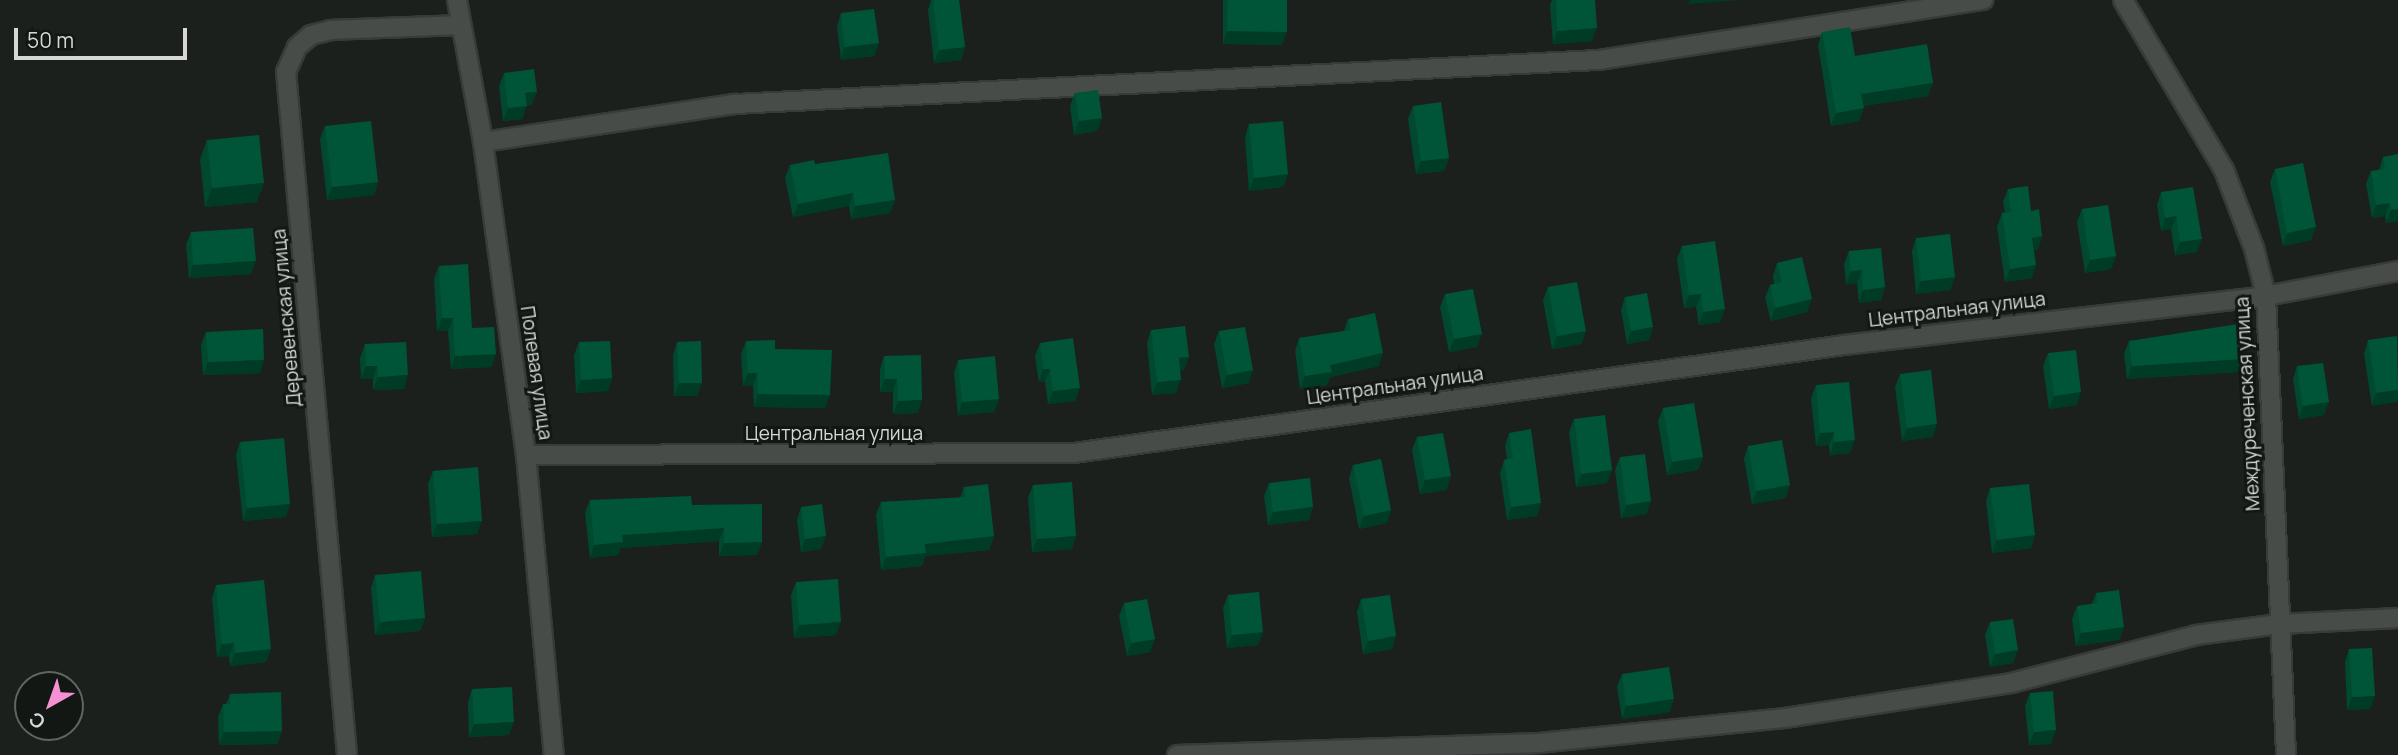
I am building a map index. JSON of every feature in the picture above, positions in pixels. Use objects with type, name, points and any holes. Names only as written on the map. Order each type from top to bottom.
[{"type":"street","name":"Полевая улица","points":[[457,0],[483,142],[526,455],[554,755]]},
{"type":"street","points":[[483,142],[734,104],[1599,60],[1983,0]]},
{"type":"street","name":"Междуреченская улица","points":[[2123,0],[2224,170],[2254,248],[2266,296],[2286,755]]},
{"type":"street","name":"Деревенская улица","points":[[347,755],[286,72],[297,47],[311,35],[331,30],[460,25]]},
{"type":"street","name":"Центральная улица","points":[[526,455],[1074,453],[1844,345],[2266,296],[2398,271]]},
{"type":"street","points":[[1177,755],[1539,743],[1785,718],[2011,683],[2196,635],[2279,624],[2398,618]]},
{"type":"building","points":[[933,0],[959,0],[965,47],[939,50]]},
{"type":"building","points":[[1228,0],[1287,0],[1287,32],[1227,31]]},
{"type":"building","points":[[1556,0],[1595,0],[1597,28],[1557,31]]},
{"type":"building","points":[[874,9],[879,43],[845,47],[841,13]]},
{"type":"building","points":[[1850,27],[1855,56],[1927,44],[1933,83],[1861,94],[1864,108],[1836,113],[1822,32]]},
{"type":"building","points":[[534,69],[537,92],[525,93],[527,106],[508,108],[504,73]]},
{"type":"building","points":[[1098,90],[1102,118],[1079,121],[1075,93]]},
{"type":"building","points":[[1441,102],[1449,158],[1421,161],[1413,106]]},
{"type":"building","points":[[371,121],[378,182],[332,187],[325,126]]},
{"type":"building","points":[[1283,121],[1288,174],[1254,178],[1249,124]]},
{"type":"building","points":[[259,135],[264,183],[212,188],[207,140]]},
{"type":"building","points":[[888,153],[895,200],[855,206],[853,193],[798,204],[790,165]]},
{"type":"building","points":[[2398,154],[2398,209],[2391,210],[2390,203],[2376,205],[2371,171],[2385,169],[2383,157]]},
{"type":"building","points":[[2303,163],[2316,227],[2287,233],[2275,169]]},
{"type":"building","points":[[2028,186],[2031,211],[2039,209],[2042,236],[2032,238],[2036,265],[2010,269],[2002,213],[2011,212],[2008,189]]},
{"type":"building","points":[[2193,187],[2202,239],[2180,242],[2176,216],[2165,218],[2161,192]]},
{"type":"building","points":[[2108,205],[2116,256],[2090,260],[2082,209]]},
{"type":"building","points":[[253,228],[256,261],[193,265],[191,232]]},
{"type":"building","points":[[1950,234],[1955,277],[1921,281],[1916,238]]},
{"type":"building","points":[[1715,241],[1725,309],[1703,312],[1701,294],[1689,295],[1682,246]]},
{"type":"building","points":[[1881,248],[1885,287],[1863,290],[1862,270],[1851,271],[1849,251]]},
{"type":"building","points":[[1802,257],[1812,299],[1775,308],[1770,285],[1782,282],[1777,263]]},
{"type":"building","points":[[468,264],[472,328],[494,327],[496,354],[455,356],[453,318],[442,318],[439,266]]},
{"type":"building","points":[[1577,282],[1586,331],[1557,336],[1548,287]]},
{"type":"building","points":[[1473,289],[1482,334],[1454,339],[1445,294]]},
{"type":"building","points":[[1647,293],[1653,327],[1631,331],[1625,297]]},
{"type":"building","points":[[1375,313],[1383,353],[1330,365],[1332,372],[1305,376],[1299,338],[1351,330],[1348,319]]},
{"type":"building","points":[[2238,324],[2242,359],[2132,366],[2129,341]]},
{"type":"building","points":[[1185,326],[1189,357],[1179,358],[1181,380],[1157,382],[1151,330]]},
{"type":"building","points":[[1245,327],[1253,370],[1227,375],[1219,331]]},
{"type":"building","points":[[263,329],[264,360],[208,362],[206,332]]},
{"type":"building","points":[[2397,336],[2398,390],[2376,393],[2368,340]]},
{"type":"building","points":[[1073,338],[1080,388],[1053,391],[1050,369],[1043,369],[1040,343]]},
{"type":"building","points":[[775,340],[775,349],[832,350],[830,395],[758,394],[757,373],[748,373],[746,341]]},
{"type":"building","points":[[610,341],[612,378],[581,380],[579,342]]},
{"type":"building","points":[[701,341],[702,383],[679,383],[677,342]]},
{"type":"building","points":[[406,342],[408,375],[378,377],[377,366],[366,366],[365,344]]},
{"type":"building","points":[[2076,350],[2081,392],[2054,396],[2048,353]]},
{"type":"building","points":[[921,355],[922,400],[898,401],[897,379],[885,379],[884,356]]},
{"type":"building","points":[[995,356],[999,399],[962,402],[958,360]]},
{"type":"building","points":[[2323,363],[2329,402],[2303,406],[2297,366]]},
{"type":"building","points":[[1931,370],[1937,424],[1907,428],[1900,374]]},
{"type":"building","points":[[1849,382],[1855,440],[1834,442],[1834,432],[1820,433],[1816,385]]},
{"type":"building","points":[[1694,403],[1703,457],[1672,462],[1663,408]]},
{"type":"building","points":[[1605,415],[1612,470],[1581,474],[1574,419]]},
{"type":"building","points":[[1531,429],[1541,503],[1511,507],[1504,460],[1513,458],[1509,433]]},
{"type":"building","points":[[1443,433],[1451,476],[1425,480],[1417,437]]},
{"type":"building","points":[[284,438],[290,504],[247,508],[240,442]]},
{"type":"building","points":[[1782,440],[1790,485],[1756,491],[1748,446]]},
{"type":"building","points":[[1645,454],[1651,501],[1626,505],[1620,457]]},
{"type":"building","points":[[1381,459],[1391,510],[1364,516],[1353,465]]},
{"type":"building","points":[[478,467],[482,521],[437,524],[433,471]]},
{"type":"building","points":[[1310,478],[1313,507],[1273,512],[1269,483]]},
{"type":"building","points":[[1072,482],[1076,536],[1037,539],[1033,485]]},
{"type":"building","points":[[988,484],[994,536],[925,544],[926,553],[886,557],[881,502],[965,497],[964,487]]},
{"type":"building","points":[[2029,484],[2035,535],[1997,540],[1990,488]]},
{"type":"building","points":[[691,496],[692,505],[762,504],[762,542],[724,543],[724,528],[622,535],[623,542],[594,545],[590,500]]},
{"type":"building","points":[[822,504],[826,536],[805,539],[801,507]]},
{"type":"building","points":[[421,571],[425,618],[380,622],[375,575]]},
{"type":"building","points":[[838,579],[841,622],[799,625],[796,582]]},
{"type":"building","points":[[264,580],[271,649],[235,653],[234,643],[222,644],[216,585]]},
{"type":"building","points":[[2119,590],[2124,627],[2081,633],[2077,606],[2097,603],[2096,593]]},
{"type":"building","points":[[1259,592],[1263,632],[1232,635],[1228,595]]},
{"type":"building","points":[[1390,595],[1396,636],[1368,641],[1361,599]]},
{"type":"building","points":[[1147,599],[1155,639],[1131,643],[1124,603]]},
{"type":"building","points":[[2013,619],[2018,650],[1995,654],[1990,622]]},
{"type":"building","points":[[2372,648],[2375,696],[2352,697],[2349,649]]},
{"type":"building","points":[[1669,667],[1674,699],[1626,706],[1622,674]]},
{"type":"building","points":[[512,687],[514,722],[474,724],[472,689]]},
{"type":"building","points":[[2053,691],[2056,730],[2034,732],[2030,693]]},
{"type":"building","points":[[281,692],[282,731],[224,732],[223,704],[230,704],[230,694]]}]
